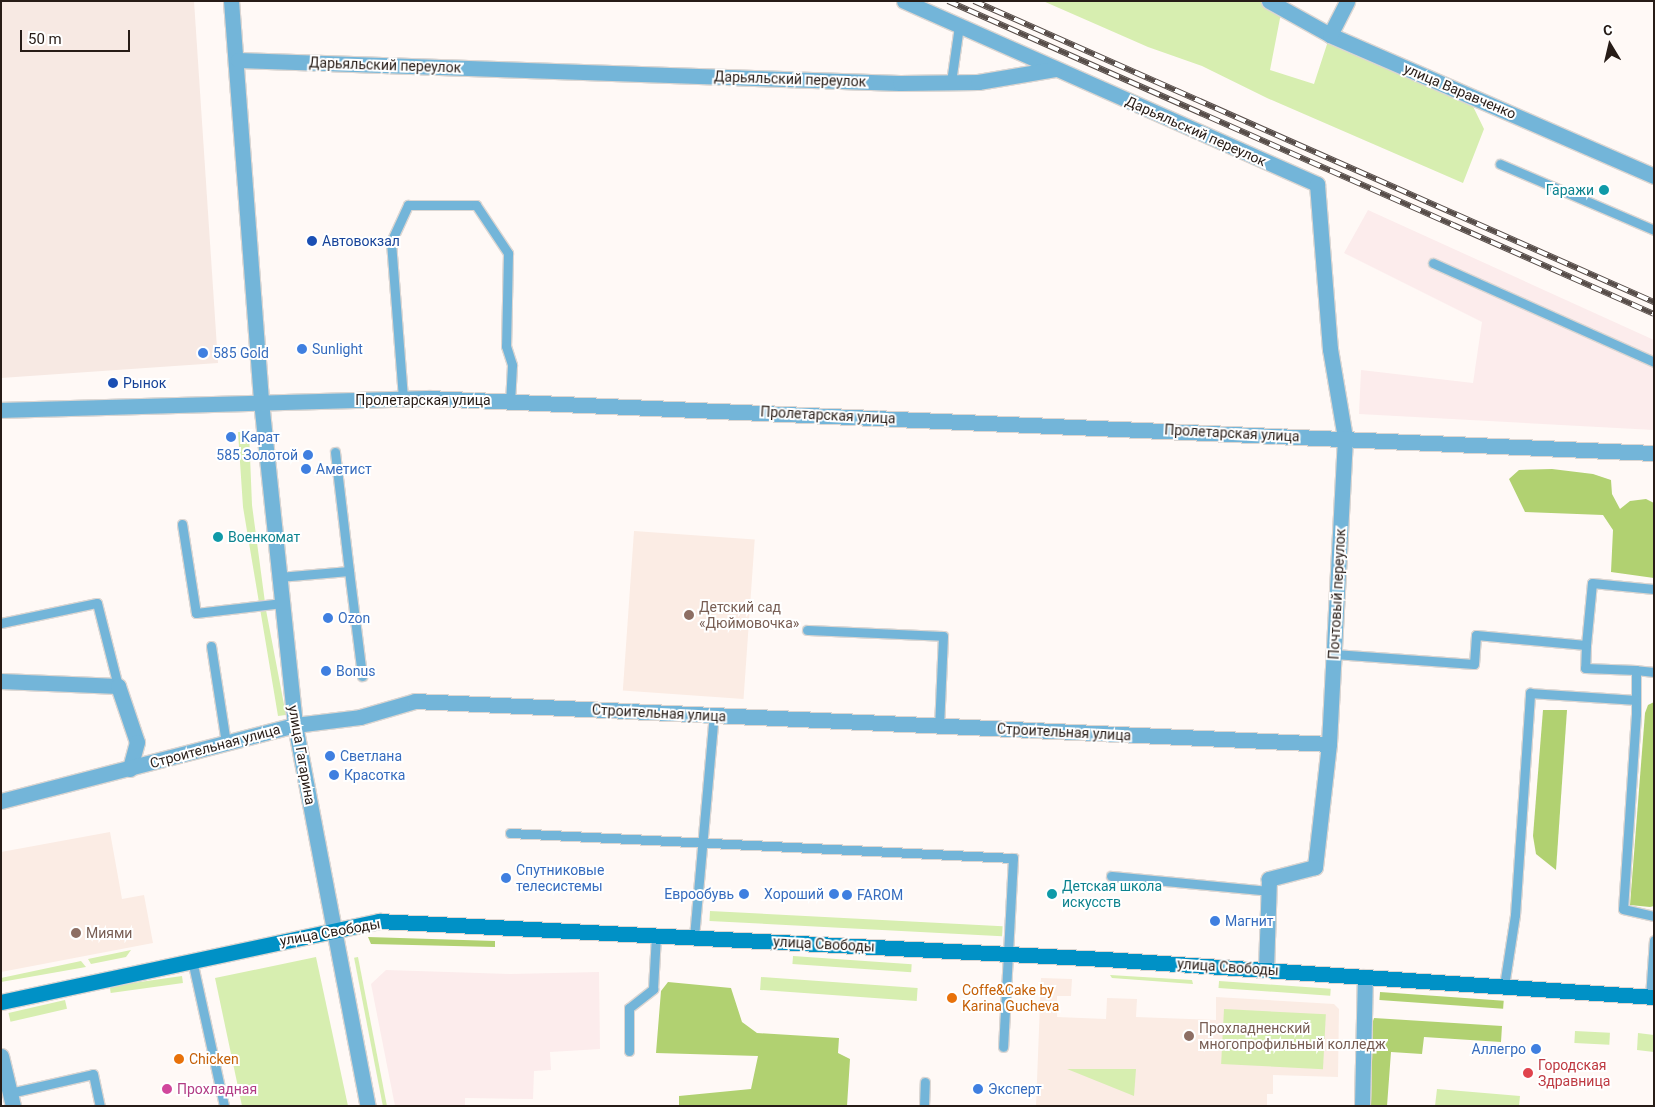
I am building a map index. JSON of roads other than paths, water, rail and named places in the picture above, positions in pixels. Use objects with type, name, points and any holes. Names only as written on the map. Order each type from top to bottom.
[{"type":"main road","name":"улица Свободы","points":[[1,1002],[333,929],[379,921],[1266,969],[1652,997]]},
{"type":"street","name":"улица Гагарина","points":[[231,1],[238,60],[261,401],[295,725],[368,1106]]},
{"type":"street","points":[[904,1],[1055,69]]},
{"type":"street","name":"улица Варавченко","points":[[1269,1],[1330,35],[1654,176]]},
{"type":"street","points":[[1330,35],[1347,1]]},
{"type":"street","name":"Дарьяльский переулок","points":[[238,60],[900,83],[978,82],[1055,69],[1318,184]]},
{"type":"street","name":"Почтовый переулок","points":[[1269,891],[1269,879],[1315,867],[1329,744],[1345,438],[1330,349],[1318,184]]},
{"type":"street","name":"Пролетарская улица","points":[[1,410],[403,398],[510,400],[1654,453]]},
{"type":"street","points":[[1,681],[118,686],[137,742],[130,769]]},
{"type":"street","name":"Строительная улица","points":[[1,801],[295,725],[360,717],[415,701],[1329,744]]},
{"type":"street","points":[[1266,969],[1269,891]]},
{"type":"street","points":[[1362,1106],[1365,977]]},
{"type":"street","points":[[1,1056],[10,1102]]},
{"type":"lane","points":[[951,82],[959,26]]},
{"type":"lane","points":[[1500,164],[1654,230]]},
{"type":"lane","points":[[403,398],[391,242],[408,205],[476,205],[508,253],[506,346],[512,365],[510,400]]},
{"type":"lane","points":[[1433,263],[1654,362]]},
{"type":"lane","points":[[335,452],[362,676]]},
{"type":"lane","points":[[182,524],[196,613],[282,603]]},
{"type":"lane","points":[[279,577],[349,572]]},
{"type":"lane","points":[[1654,589],[1592,583],[1585,668],[1654,672]]},
{"type":"lane","points":[[1,623],[97,603],[118,686]]},
{"type":"lane","points":[[807,630],[943,636],[939,726]]},
{"type":"lane","points":[[1334,654],[1474,664],[1476,635],[1586,645]]},
{"type":"lane","points":[[210,646],[226,743]]},
{"type":"lane","points":[[1636,670],[1636,700],[1623,909],[1654,916]]},
{"type":"lane","points":[[1504,986],[1515,915],[1530,693],[1636,700]]},
{"type":"lane","points":[[694,938],[714,715]]},
{"type":"lane","points":[[510,833],[1013,858],[1003,1047]]},
{"type":"lane","points":[[1111,876],[1269,891]]},
{"type":"lane","points":[[629,1051],[629,1008],[654,989],[656,936]]},
{"type":"lane","points":[[1652,997],[1654,940]]},
{"type":"lane","points":[[192,960],[224,1106]]},
{"type":"lane","points":[[10,1102],[93,1074],[100,1106]]},
{"type":"lane","points":[[924,1106],[925,1082]]},
{"type":"railway","points":[[948,1],[1654,314]]},
{"type":"railway","points":[[974,1],[1654,302]]},
{"type":"place","name":"Гаражи","points":[[1604,190]]},
{"type":"place","name":"Автовокзал","points":[[312,241]]},
{"type":"place","name":"Sunlight","points":[[302,349]]},
{"type":"place","name":"585 Gold","points":[[203,353]]},
{"type":"place","name":"Рынок","points":[[113,383]]},
{"type":"place","name":"Карат","points":[[231,437]]},
{"type":"place","name":"585 Золотой","points":[[308,455]]},
{"type":"place","name":"Аметист","points":[[306,469]]},
{"type":"place","name":"Военкомат","points":[[218,537]]},
{"type":"place","name":"Детский сад «Дюймовочка»","points":[[689,615]]},
{"type":"place","name":"Ozon","points":[[328,618]]},
{"type":"place","name":"Bonus","points":[[326,671]]},
{"type":"place","name":"Светлана","points":[[330,756]]},
{"type":"place","name":"Красотка","points":[[334,775]]},
{"type":"place","name":"Спутниковые телесистемы","points":[[506,878]]},
{"type":"place","name":"Еврообувь","points":[[744,894]]},
{"type":"place","name":"Хороший","points":[[834,894]]},
{"type":"place","name":"Детская школа искусств","points":[[1052,894]]},
{"type":"place","name":"FAROM","points":[[847,895]]},
{"type":"place","name":"Магнит","points":[[1215,921]]},
{"type":"place","name":"Миями","points":[[76,933]]},
{"type":"place","name":"Coffe&Cake by Karina Gucheva","points":[[952,998]]},
{"type":"place","name":"Прохладненский многопрофильный колледж","points":[[1189,1036]]},
{"type":"place","name":"Аллегро","points":[[1536,1049]]},
{"type":"place","name":"Chicken","points":[[179,1059]]},
{"type":"place","name":"Городская Здравница","points":[[1528,1073]]},
{"type":"place","name":"Прохладная","points":[[167,1089]]},
{"type":"place","name":"Эксперт","points":[[978,1089]]}]
